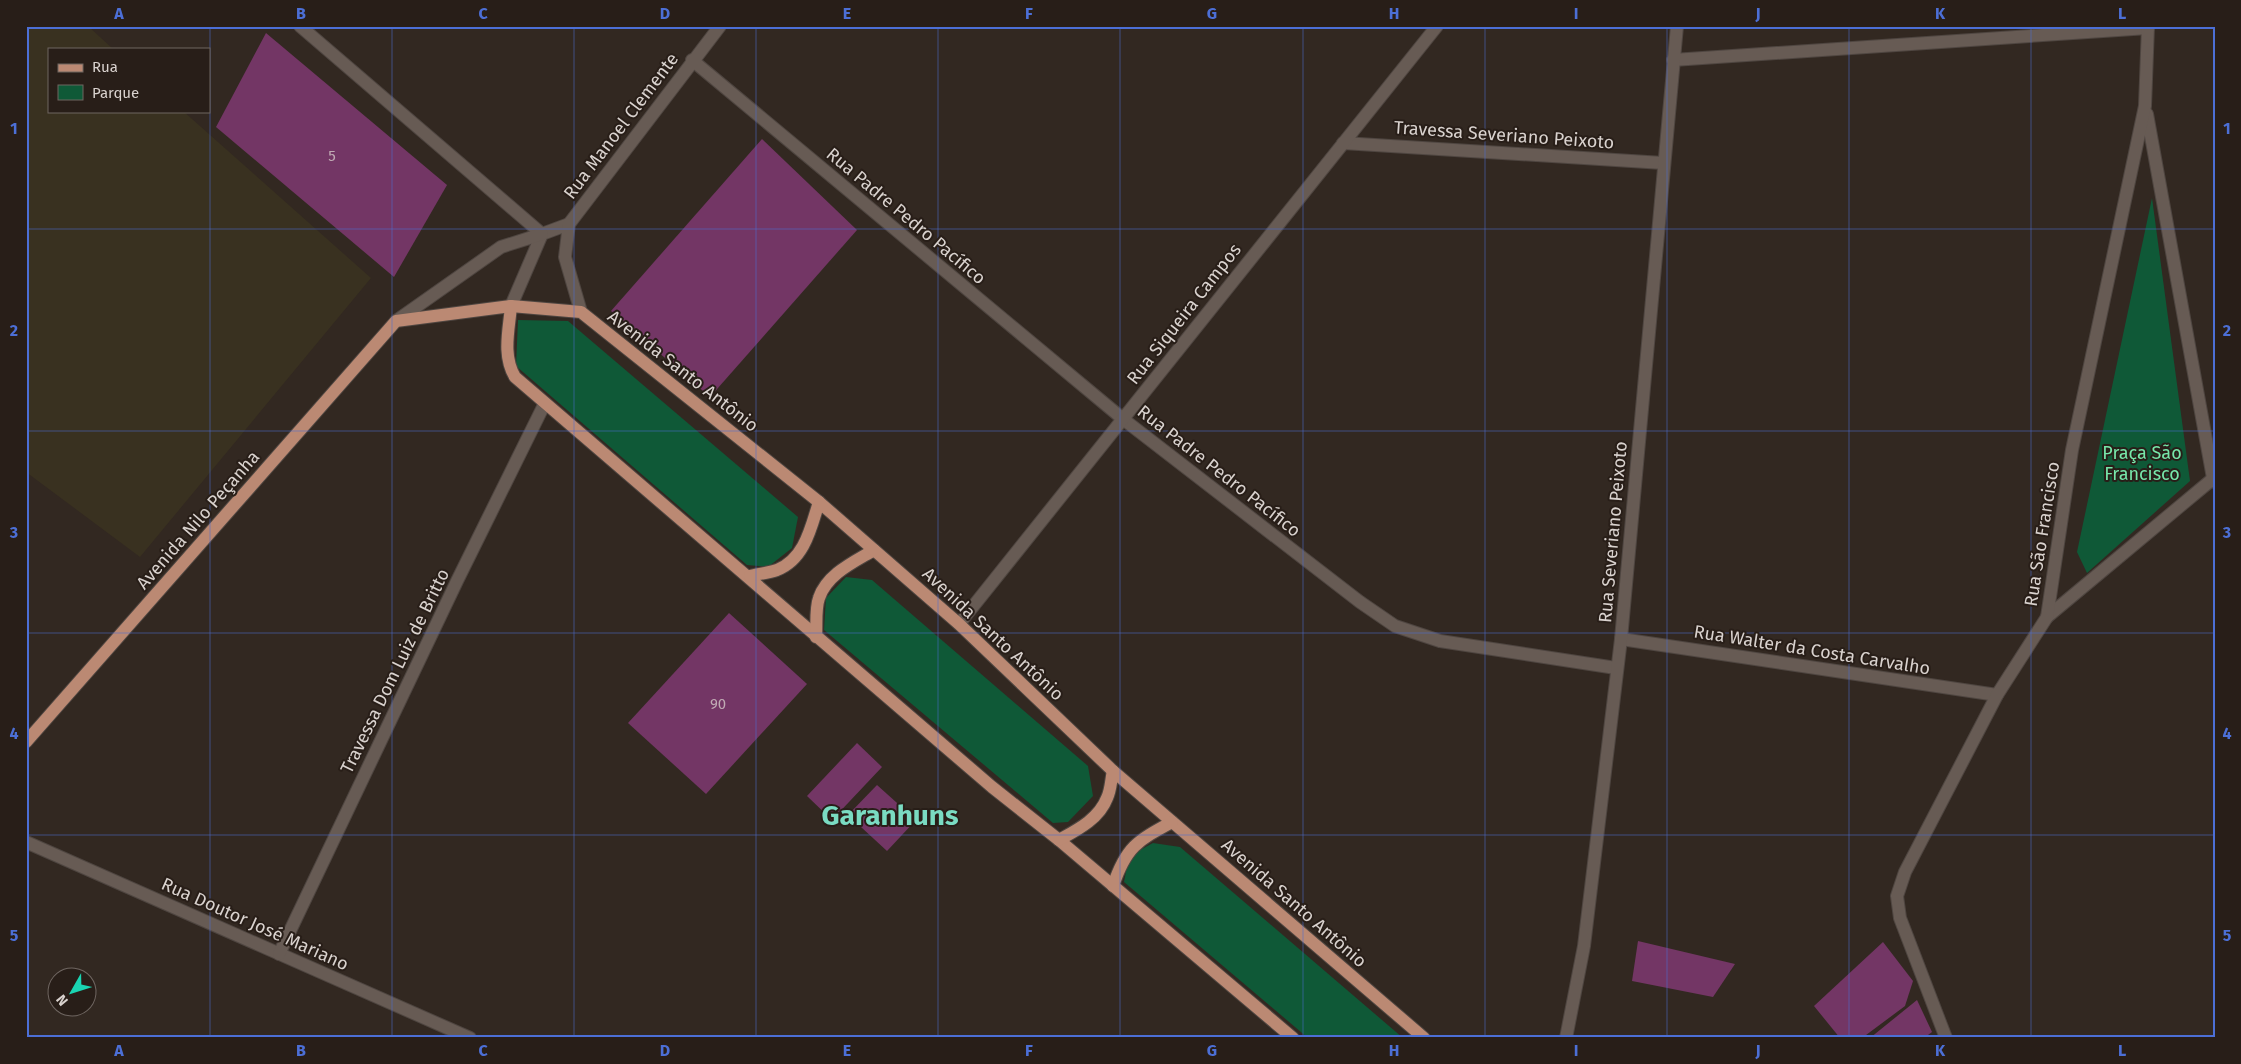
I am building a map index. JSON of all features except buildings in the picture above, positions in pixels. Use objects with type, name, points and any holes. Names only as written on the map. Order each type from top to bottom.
[{"type":"main road","name":"Avenida Santo Antônio","points":[[396,321],[511,306],[581,312],[819,502],[960,624],[1113,771],[1424,1038]]},
{"type":"main road","points":[[511,306],[507,356],[508,365],[515,377],[750,576],[816,637],[992,787],[1059,840],[1293,1038]]},
{"type":"main road","name":"Avenida Nilo Peçanha","points":[[26,742],[396,321]]},
{"type":"main road","points":[[750,576],[778,570],[796,557],[809,536],[819,502]]},
{"type":"main road","points":[[816,637],[818,599],[826,585],[839,571],[874,550]]},
{"type":"main road","points":[[1059,840],[1082,827],[1096,815],[1107,798],[1113,771]]},
{"type":"main road","points":[[1113,886],[1121,862],[1133,846],[1172,822]]},
{"type":"street","points":[[300,26],[542,234]]},
{"type":"street","name":"Rua Manoel Clemente","points":[[569,224],[692,60],[720,26]]},
{"type":"street","name":"Rua Siqueira Campos","points":[[960,624],[1437,26]]},
{"type":"street","name":"Rua Severiano Peixoto","points":[[1566,1038],[1584,946],[1621,639],[1677,26]]},
{"type":"street","points":[[1673,60],[2148,27]]},
{"type":"street","name":"Rua São Francisco","points":[[1946,1038],[1900,918],[1897,896],[1905,872],[1997,695],[2047,617],[2072,450],[2145,106],[2148,27]]},
{"type":"street","name":"Rua Padre Pedro Pacífico","points":[[692,60],[1123,419],[1360,602],[1395,626],[1440,641],[1616,668]]},
{"type":"street","points":[[2047,617],[2214,479],[2145,106]]},
{"type":"street","name":"Travessa Severiano Peixoto","points":[[1343,142],[1663,163]]},
{"type":"street","points":[[396,321],[501,247],[569,224],[565,257],[581,312]]},
{"type":"street","points":[[511,306],[542,234]]},
{"type":"street","name":"Travessa Dom Luiz de Britto","points":[[279,954],[453,590],[545,403]]},
{"type":"street","name":"Rua Walter da Costa Carvalho","points":[[1621,639],[1997,695]]},
{"type":"street","name":"Rua Doutor José Mariano","points":[[26,842],[470,1038]]},
{"type":"shaded area","points":[[26,26],[88,26],[112,48],[48,48],[48,112],[184,112],[371,278],[140,557],[26,472]]},
{"type":"green space","name":"Praça São Francisco","points":[[2152,198],[2190,481],[2087,573],[2077,552]]},
{"type":"green space","points":[[518,320],[568,321],[798,517],[792,548],[768,567],[747,565],[516,366]]},
{"type":"green space","points":[[846,577],[872,580],[1088,766],[1093,796],[1068,822],[1053,823],[824,630],[826,598]]},
{"type":"green space","points":[[1153,843],[1180,847],[1403,1038],[1308,1038],[1124,882],[1129,856]]},
{"type":"district","name":"Garanhuns","points":[[890,815]]}]
